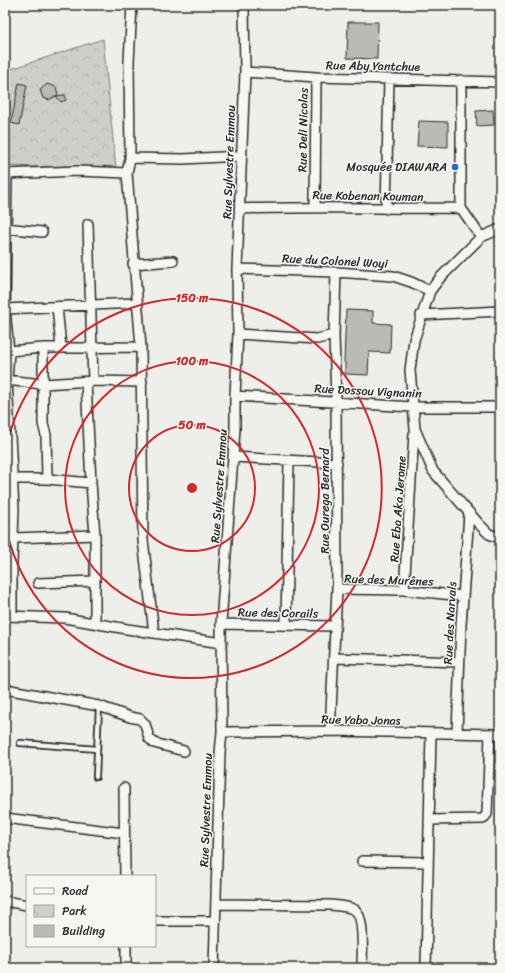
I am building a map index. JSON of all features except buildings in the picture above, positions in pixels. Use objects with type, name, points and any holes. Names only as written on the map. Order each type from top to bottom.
[{"type":"street","points":[[132,5],[129,62],[130,158],[126,173],[136,303],[141,347],[143,540],[154,633]]},
{"type":"street","name":"Rue Sylvestre Emmou","points":[[214,968],[220,753],[222,732],[222,624],[235,429],[238,334],[237,269],[240,209],[239,184],[245,72],[244,5]]},
{"type":"street","name":"Rue Aby Yantchue","points":[[245,72],[389,80],[461,80],[500,82]]},
{"type":"street","name":"Rue Deli Nicolas","points":[[315,206],[316,77]]},
{"type":"street","points":[[386,209],[389,80]]},
{"type":"street","points":[[461,80],[461,208],[481,237]]},
{"type":"street","points":[[130,158],[183,159],[241,156]]},
{"type":"street","points":[[126,173],[78,171],[6,174],[5,309],[9,351],[6,380],[10,509],[14,538],[8,562],[9,616],[65,618],[222,643]]},
{"type":"street","name":"Rue Kobenan Kouman","points":[[240,209],[315,206],[386,209],[461,208]]},
{"type":"street","points":[[88,224],[91,305],[89,381],[91,483],[95,535],[95,623]]},
{"type":"street","points":[[6,228],[42,232]]},
{"type":"street","points":[[500,229],[481,237],[440,278],[430,291],[421,315],[411,354],[412,407],[415,429],[433,471],[469,514],[489,534],[500,538]]},
{"type":"street","points":[[133,264],[173,261]]},
{"type":"street","name":"Rue du Colonel Woyi","points":[[237,269],[336,272],[393,276],[411,282],[430,291]]},
{"type":"street","name":"Rue Ourega Bernard","points":[[330,731],[335,658],[334,626],[337,590],[337,463],[334,335],[336,272]]},
{"type":"street","points":[[5,309],[136,303]]},
{"type":"street","points":[[57,307],[61,347]]},
{"type":"street","points":[[421,315],[500,312]]},
{"type":"street","points":[[238,334],[317,339],[334,335]]},
{"type":"street","points":[[9,351],[61,347],[141,347]]},
{"type":"street","points":[[43,348],[43,424],[46,435],[47,479]]},
{"type":"street","points":[[6,380],[43,384],[89,381],[142,382]]},
{"type":"street","name":"Rue Dossou Vignanin","points":[[235,396],[412,407],[500,407]]},
{"type":"street","name":"Rue Eba Aka Jerome","points":[[404,590],[415,429]]},
{"type":"street","points":[[233,456],[337,463]]},
{"type":"street","points":[[286,625],[289,460]]},
{"type":"street","points":[[9,479],[47,479],[91,483]]},
{"type":"street","name":"Rue des Narvals","points":[[457,733],[459,662],[469,514]]},
{"type":"street","points":[[14,538],[95,535]]},
{"type":"street","points":[[38,584],[95,581]]},
{"type":"street","name":"Rue des Murênes","points":[[337,590],[404,590],[463,596]]},
{"type":"street","name":"Rue des Corails","points":[[222,624],[334,626]]},
{"type":"street","points":[[335,658],[459,662]]},
{"type":"street","points":[[5,689],[99,706],[143,720],[148,738],[154,743],[184,751]]},
{"type":"street","name":"Rue Yaba Jonas","points":[[222,732],[330,731],[500,734]]},
{"type":"street","points":[[426,968],[431,733]]},
{"type":"street","points":[[429,820],[482,819],[485,817],[487,814],[490,734]]},
{"type":"street","points":[[124,788],[125,875]]},
{"type":"street","points":[[5,818],[124,833]]},
{"type":"street","points":[[362,861],[428,862]]},
{"type":"street","points":[[5,901],[26,905]]},
{"type":"street","points":[[216,904],[330,905],[355,910],[360,916],[361,924],[362,968]]},
{"type":"street","points":[[156,920],[215,920]]},
{"type":"street","points":[[126,947],[126,968]]},
{"type":"lane","points":[[96,777],[99,706]]},
{"type":"lane","points":[[20,743],[97,749]]},
{"type":"green space","points":[[103,39],[116,169],[5,166],[5,71]]},
{"type":"place","name":"Mosquée DIAWARA","points":[[455,167]]}]
